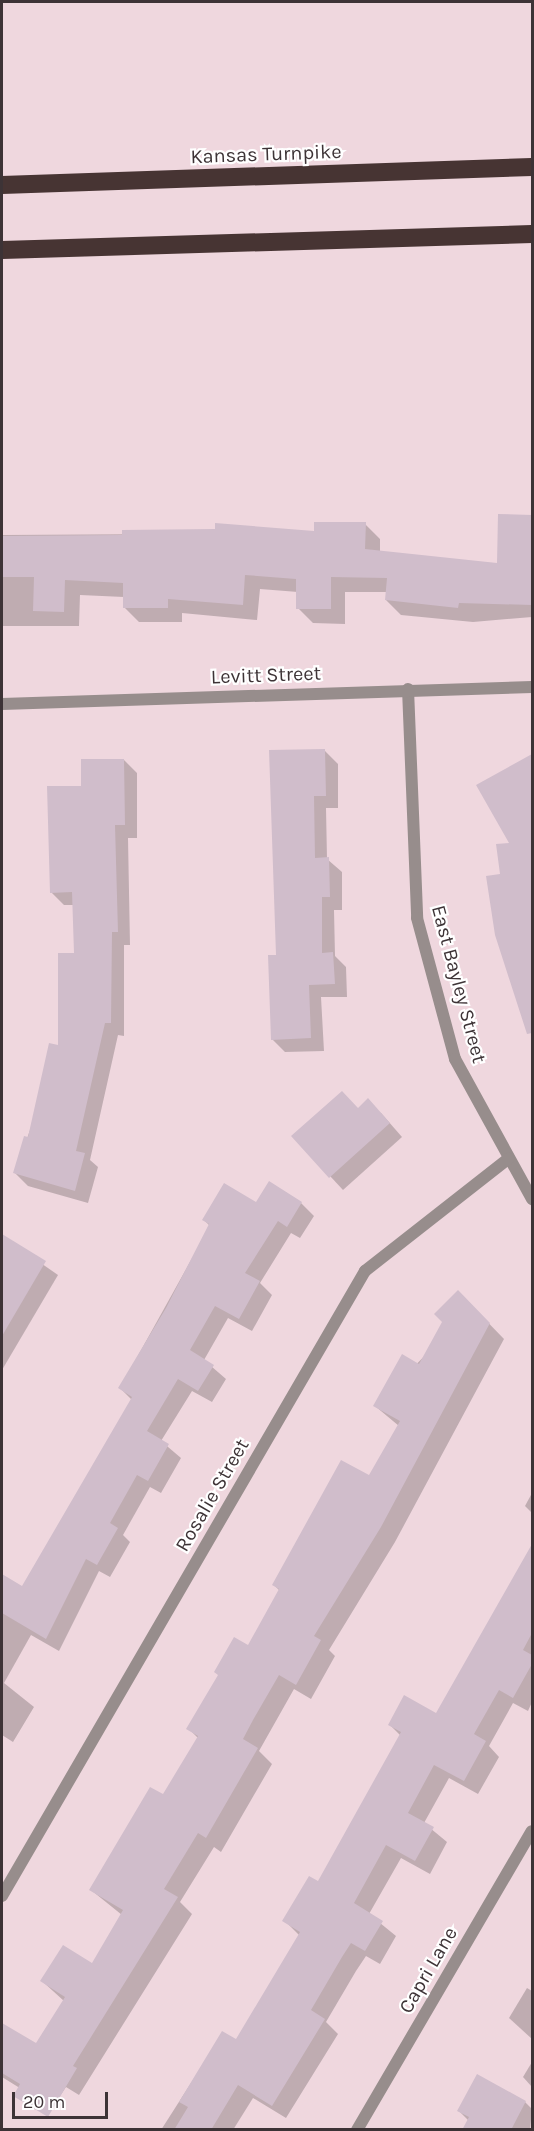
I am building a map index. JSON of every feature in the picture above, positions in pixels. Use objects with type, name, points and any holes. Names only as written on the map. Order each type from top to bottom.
[{"type":"highway","name":"Kansas Turnpike","points":[[2,185],[532,167]]},
{"type":"highway","points":[[2,250],[532,234]]},
{"type":"street","name":"Levitt Street","points":[[2,704],[408,689],[532,687]]},
{"type":"street","name":"East Bayley Street","points":[[408,689],[417,918],[455,1059],[532,1199]]},
{"type":"street","name":"Rosalie Street","points":[[2,1896],[365,1271],[508,1159]]},
{"type":"street","name":"Capri Lane","points":[[357,2130],[532,1831]]},
{"type":"building","points":[[498,514],[532,515],[532,605],[459,603],[458,608],[385,600],[387,578],[331,577],[331,609],[296,609],[296,579],[245,575],[243,605],[168,599],[168,608],[123,608],[123,583],[65,580],[64,612],[33,611],[34,577],[2,577],[2,536],[122,535],[122,530],[215,529],[215,523],[314,531],[314,522],[366,522],[365,549],[497,563]]},
{"type":"building","points":[[325,749],[326,796],[314,796],[315,858],[329,857],[330,897],[322,897],[322,953],[333,952],[335,984],[309,985],[311,1038],[271,1040],[268,955],[276,955],[269,750]]},
{"type":"building","points":[[532,754],[532,1033],[527,1034],[495,935],[486,876],[500,874],[496,844],[509,843],[476,785]]},
{"type":"building","points":[[81,759],[124,759],[125,825],[115,825],[118,932],[112,932],[111,1023],[105,1023],[76,1151],[85,1153],[75,1191],[13,1173],[24,1136],[28,1137],[49,1043],[58,1045],[58,953],[74,953],[72,892],[50,893],[47,786],[81,786]]},
{"type":"building","points":[[342,1091],[358,1108],[368,1098],[390,1123],[329,1178],[291,1136]]},
{"type":"building","points":[[269,1181],[302,1202],[287,1227],[278,1221],[245,1273],[260,1281],[239,1319],[215,1306],[190,1350],[214,1365],[198,1391],[178,1379],[147,1431],[169,1444],[148,1481],[137,1475],[110,1523],[118,1528],[97,1565],[86,1559],[46,1639],[2,1613],[2,1574],[22,1586],[132,1397],[118,1388],[166,1308],[209,1224],[202,1220],[224,1183],[256,1202]]},
{"type":"building","points":[[2,1234],[46,1261],[2,1336]]},
{"type":"building","points":[[458,1290],[490,1323],[381,1527],[314,1636],[321,1640],[296,1685],[279,1675],[253,1720],[243,1739],[258,1748],[206,1838],[198,1833],[164,1889],[178,1897],[73,2066],[77,2068],[48,2117],[13,2096],[20,2084],[2,2073],[2,2023],[36,2043],[65,1997],[40,1981],[63,1945],[92,1963],[123,1910],[89,1890],[150,1787],[163,1794],[198,1736],[186,1729],[218,1675],[214,1672],[234,1637],[248,1645],[279,1589],[272,1585],[341,1460],[369,1475],[400,1421],[373,1406],[402,1354],[419,1364],[442,1322],[434,1314]]},
{"type":"building","points":[[532,1544],[532,1633],[523,1650],[532,1655],[532,1664],[513,1698],[499,1690],[474,1734],[486,1741],[464,1781],[434,1765],[408,1813],[434,1827],[415,1861],[386,1845],[354,1903],[383,1921],[365,1951],[351,1943],[342,1957],[311,2010],[325,2019],[272,2106],[238,2085],[211,2130],[174,2130],[188,2107],[179,2102],[222,2031],[236,2039],[300,1932],[282,1921],[309,1876],[318,1881],[401,1732],[388,1725],[404,1695],[436,1713]]},
{"type":"building","points":[[477,2074],[526,2101],[511,2130],[462,2130],[469,2117],[457,2111]]}]
